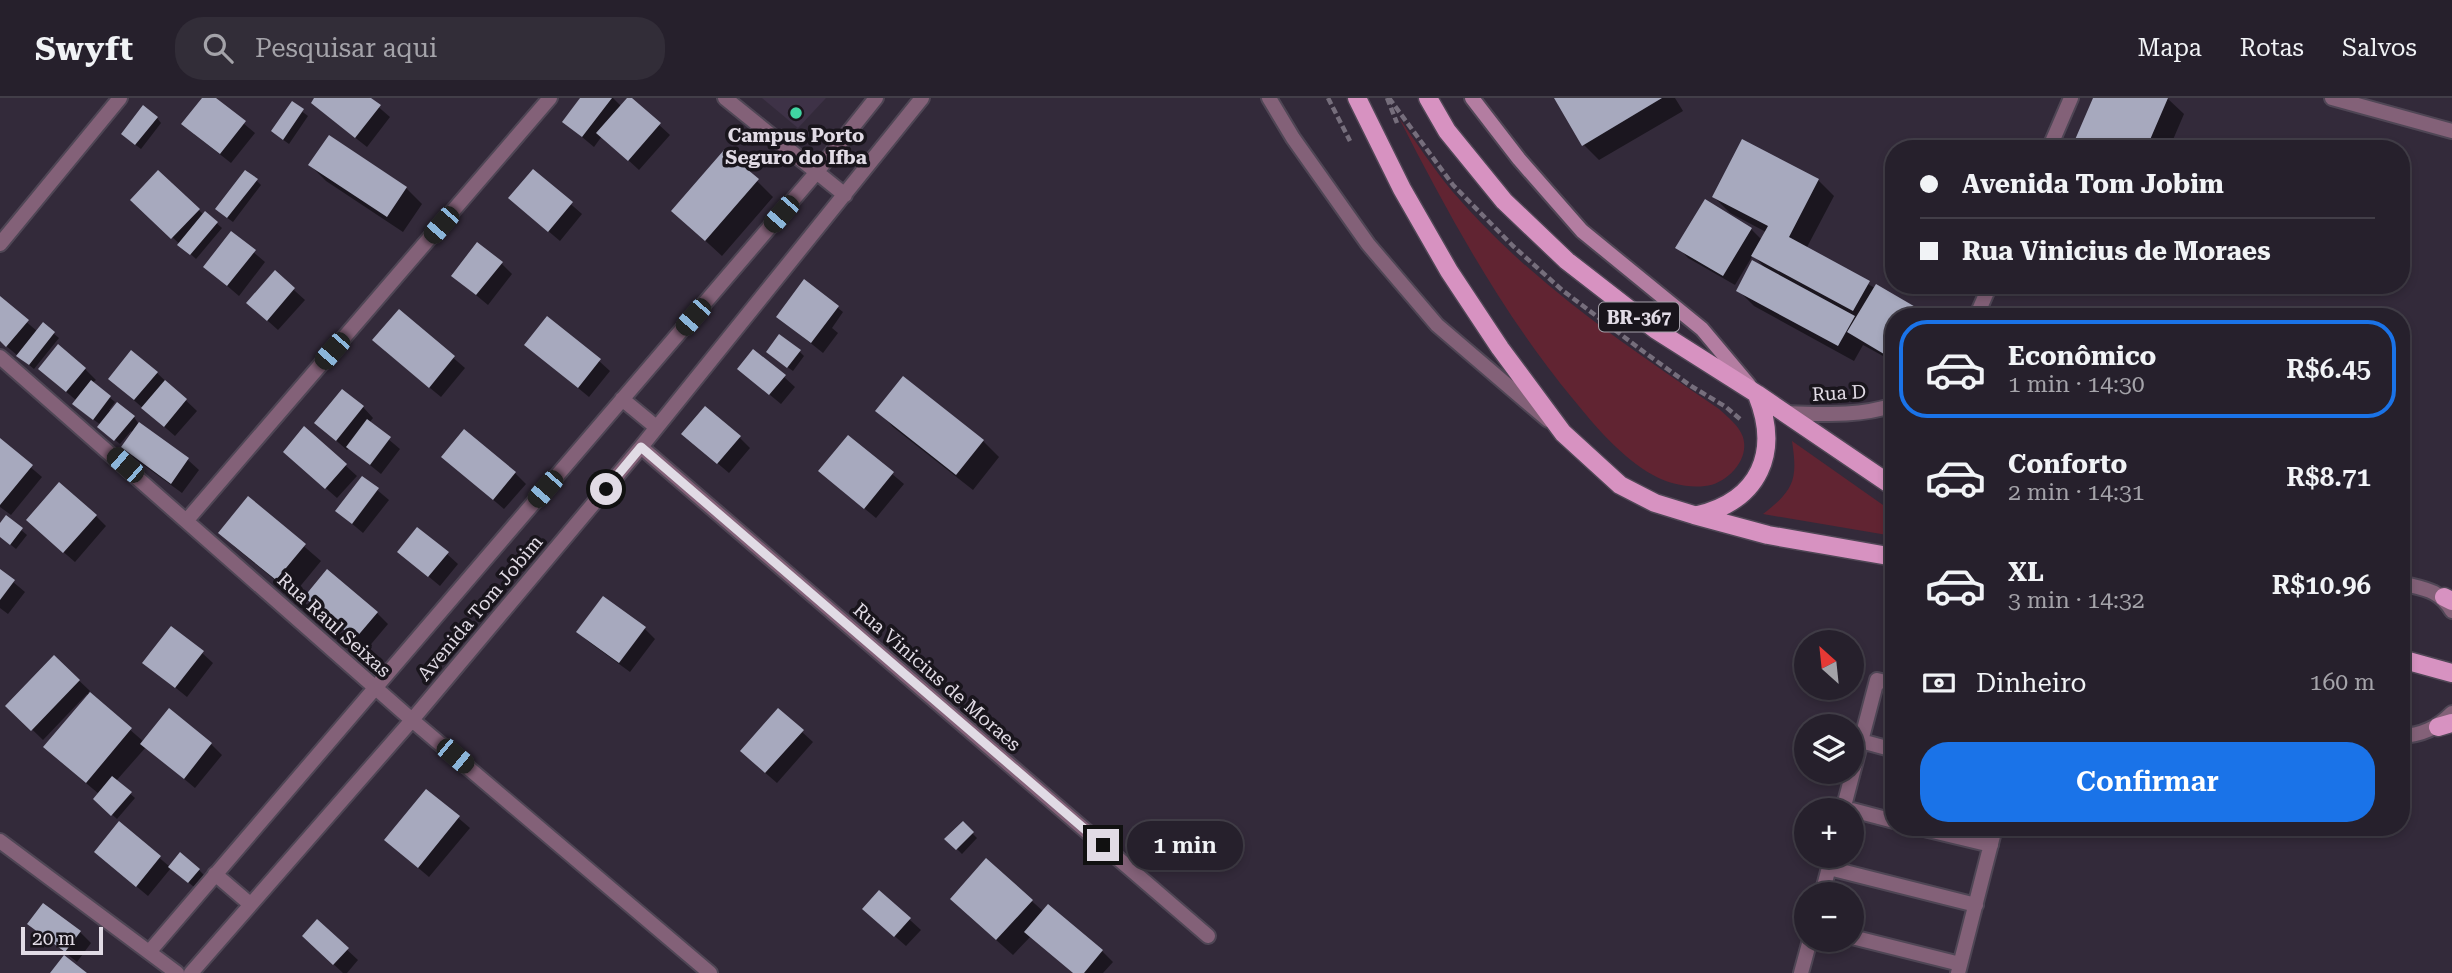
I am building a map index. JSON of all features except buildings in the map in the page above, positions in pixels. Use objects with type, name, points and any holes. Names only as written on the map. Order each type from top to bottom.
[{"type":"main road","points":[[1357,98],[1402,189],[1449,271],[1500,348],[1563,433],[1620,485],[1655,503],[1769,535],[1885,555]]},
{"type":"main road","name":"BR-367","points":[[1427,98],[1447,131],[1504,201],[1567,261],[1656,330],[1786,413],[1885,481]]},
{"type":"main road","points":[[1694,515],[1717,510],[1737,498],[1753,482],[1763,461],[1768,439],[1766,416],[1757,394]]},
{"type":"main road","points":[[2410,661],[2452,673]]},
{"type":"street","points":[[0,244],[120,98]]},
{"type":"street","points":[[187,520],[550,98]]},
{"type":"street","points":[[725,98],[845,195]]},
{"type":"street","name":"Avenida Tom Jobim","points":[[150,951],[374,686],[816,173],[876,98]]},
{"type":"street","name":"Avenida Tom Jobim","points":[[191,973],[412,720],[641,447],[922,98]]},
{"type":"street","points":[[1269,98],[1293,138],[1368,244],[1437,325],[1563,433]]},
{"type":"street","points":[[1472,98],[1519,159],[1582,231],[1702,329],[1757,394]]},
{"type":"street","points":[[2053,140],[2071,98]]},
{"type":"street","points":[[2332,98],[2452,131]]},
{"type":"street","name":"Rua Raul Seixas","points":[[0,356],[412,720],[710,973]]},
{"type":"street","points":[[622,399],[656,427]]},
{"type":"street","name":"Rua D","points":[[1786,413],[1830,415],[1872,412],[1885,408]]},
{"type":"street","name":"Rua Vinicius de Moraes","points":[[641,447],[1208,936]]},
{"type":"street","points":[[2410,585],[2434,592],[2449,603]]},
{"type":"street","points":[[1864,730],[1877,680],[1885,682]]},
{"type":"street","points":[[2410,735],[2445,725],[2452,713]]},
{"type":"street","points":[[1864,742],[1885,748]]},
{"type":"street","points":[[1864,814],[1885,819]]},
{"type":"street","points":[[1953,836],[1991,845]]},
{"type":"street","points":[[1864,941],[1959,969],[1994,836]]},
{"type":"street","points":[[0,841],[177,973]]},
{"type":"street","points":[[1850,868],[1976,905]]},
{"type":"street","points":[[215,874],[250,904]]},
{"type":"street","points":[[1801,973],[1807,952]]},
{"type":"path","points":[[1388,98],[1397,124]]},
{"type":"path","points":[[1388,98],[1453,185],[1513,246],[1562,290],[1682,379],[1726,407],[1745,426]]},
{"type":"shaded area","name":"Campus Porto Seguro do Ifba","points":[[762,98],[826,98],[798,128]]},
{"type":"shaded area","points":[[1399,118],[1452,191],[1512,253],[1578,309],[1719,409],[1735,424],[1743,437],[1744,450],[1738,465],[1727,477],[1705,486],[1672,483],[1642,468],[1620,451],[1600,430],[1547,366],[1500,298],[1457,227]]},
{"type":"shaded area","points":[[1792,441],[1885,506],[1885,535],[1763,514],[1787,491],[1794,475]]},
{"type":"place","name":"Campus Porto Seguro do Ifba","points":[[796,113]]},
{"type":"route","points":[[606,489],[641,447],[1103,845]]}]
